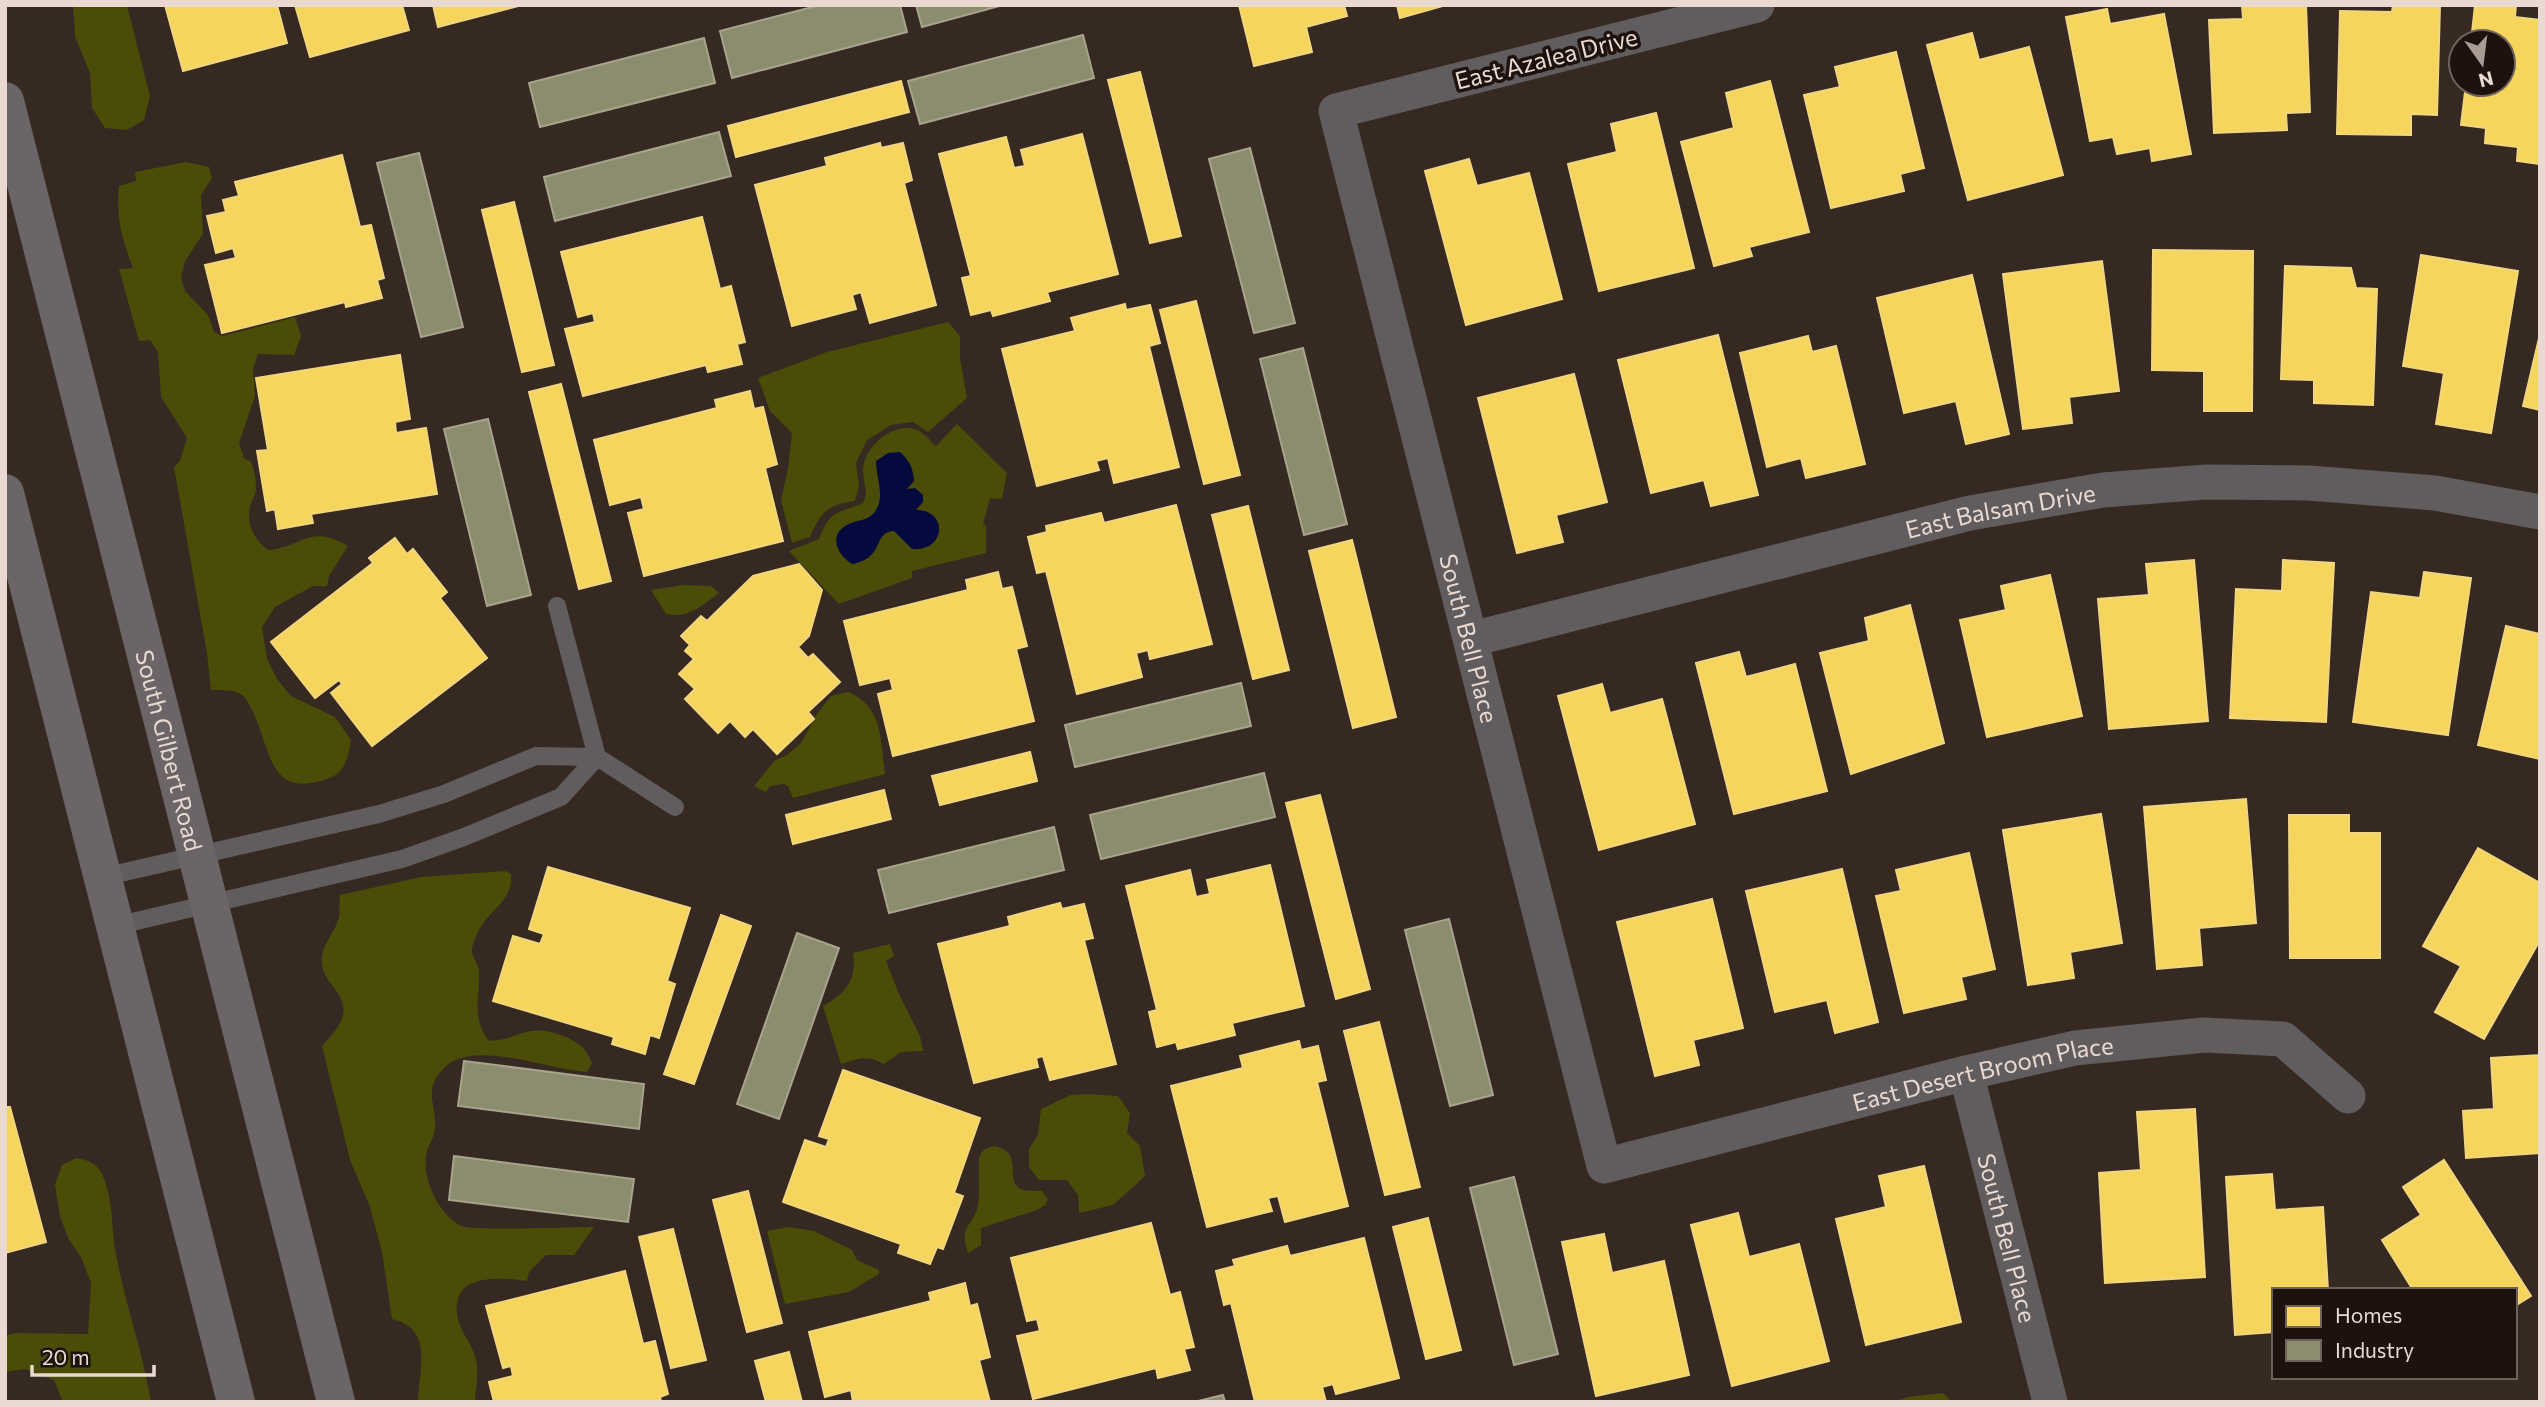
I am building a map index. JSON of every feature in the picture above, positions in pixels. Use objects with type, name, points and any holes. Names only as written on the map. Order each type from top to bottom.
[{"type":"main road","name":"South Gilbert Road","points":[[5,101],[336,1402]]},
{"type":"main road","points":[[5,493],[236,1402]]},
{"type":"street","name":"East Azalea Drive","points":[[1336,110],[1757,5]]},
{"type":"street","name":"South Bell Place","points":[[1336,110],[1604,1166]]},
{"type":"street","name":"East Balsam Drive","points":[[1472,639],[1970,513],[2103,490],[2206,482],[2309,483],[2435,493],[2540,512]]},
{"type":"street","name":"East Desert Broom Place","points":[[1604,1166],[1966,1073],[2075,1048],[2204,1035],[2283,1040],[2348,1096]]},
{"type":"street","name":"South Bell Place","points":[[1966,1073],[2050,1402]]},
{"type":"lane","points":[[557,606],[597,757]]},
{"type":"lane","points":[[103,877],[379,814],[444,794],[536,756],[597,757],[675,807]]},
{"type":"lane","points":[[116,926],[402,859],[561,797],[597,757]]},
{"type":"shaded area","points":[[73,5],[127,5],[150,96],[144,120],[127,130],[105,128],[92,108],[90,73],[75,36]]},
{"type":"shaded area","points":[[186,162],[209,167],[212,178],[201,195],[203,234],[185,261],[181,277],[185,291],[208,315],[214,332],[222,336],[295,317],[301,336],[294,355],[258,354],[253,369],[255,396],[239,443],[244,458],[251,462],[255,476],[256,490],[249,513],[252,531],[268,550],[315,536],[335,539],[348,546],[329,576],[327,586],[313,586],[275,607],[262,627],[267,659],[277,679],[291,696],[335,717],[351,740],[341,771],[332,777],[310,783],[294,783],[283,777],[275,767],[258,723],[243,696],[231,691],[211,690],[207,653],[174,467],[180,461],[187,438],[161,397],[158,352],[150,340],[139,341],[119,269],[133,268],[121,228],[119,186],[136,181],[135,172]]},
{"type":"shaded area","points":[[948,322],[960,336],[960,358],[967,398],[928,432],[913,422],[891,425],[867,440],[856,463],[859,486],[855,501],[826,511],[810,537],[792,543],[781,500],[792,433],[770,411],[758,378],[827,352]]},
{"type":"shaded area","points":[[957,424],[1007,473],[1002,499],[990,498],[983,524],[986,525],[986,553],[912,571],[912,578],[839,604],[789,551],[819,539],[831,517],[863,503],[866,494],[864,461],[882,437],[910,428],[921,432],[936,446]]},
{"type":"shaded area","points":[[900,452],[913,472],[914,481],[907,489],[915,488],[923,495],[923,502],[916,510],[927,512],[934,517],[938,523],[937,538],[923,548],[912,549],[894,531],[887,532],[870,556],[852,564],[839,550],[836,539],[838,534],[847,525],[873,514],[880,499],[876,461],[888,453]]},
{"type":"shaded area","points":[[684,585],[711,586],[719,593],[688,613],[666,614],[651,590]]},
{"type":"shaded area","points":[[848,692],[860,698],[874,716],[881,737],[885,774],[793,798],[788,786],[784,784],[770,786],[766,792],[754,786],[774,761],[787,755],[801,743],[817,714],[831,696]]},
{"type":"shaded area","points":[[505,871],[511,874],[509,890],[482,925],[472,947],[479,971],[478,1014],[483,1031],[488,1040],[493,1041],[537,1030],[559,1034],[579,1045],[592,1063],[587,1072],[486,1055],[470,1056],[449,1064],[433,1086],[435,1129],[426,1159],[428,1181],[444,1212],[461,1226],[503,1229],[594,1227],[574,1255],[546,1255],[529,1272],[527,1281],[478,1281],[460,1293],[457,1304],[459,1324],[477,1365],[475,1402],[418,1402],[421,1365],[419,1341],[405,1324],[392,1319],[382,1252],[370,1207],[350,1160],[322,1046],[342,1019],[343,1005],[324,971],[322,957],[339,917],[340,895],[421,877]]},
{"type":"shaded area","points":[[890,944],[894,956],[886,961],[920,1036],[923,1051],[901,1052],[884,1064],[861,1058],[841,1064],[823,1006],[848,985],[853,971],[853,953]]},
{"type":"shaded area","points":[[1071,1095],[1118,1096],[1130,1113],[1127,1133],[1140,1146],[1145,1176],[1113,1205],[1079,1213],[1078,1195],[1067,1180],[1039,1180],[1029,1167],[1029,1149],[1038,1135],[1041,1109]]},
{"type":"shaded area","points":[[995,1146],[1009,1154],[1013,1178],[1019,1188],[1042,1191],[1048,1199],[1045,1205],[1037,1210],[981,1228],[981,1245],[968,1253],[965,1237],[978,1205],[979,1159],[984,1150]]},
{"type":"shaded area","points":[[76,1158],[88,1161],[100,1170],[106,1184],[114,1244],[151,1402],[63,1402],[54,1380],[25,1369],[5,1372],[5,1336],[16,1333],[88,1334],[91,1283],[81,1257],[68,1238],[60,1216],[55,1185],[62,1165]]},
{"type":"shaded area","points":[[788,1227],[814,1231],[852,1250],[857,1260],[879,1270],[879,1274],[849,1292],[785,1304],[767,1231]]},
{"type":"shaded area","points":[[1943,1393],[1952,1402],[1894,1402],[1908,1397]]},
{"type":"building: Homes","points":[[165,5],[277,5],[287,43],[183,71]]},
{"type":"building: Homes","points":[[295,5],[402,5],[409,30],[310,57]]},
{"type":"building: Homes","points":[[433,5],[522,5],[438,27]]},
{"type":"building: Homes","points":[[1239,5],[1344,5],[1347,16],[1306,27],[1312,52],[1254,66]]},
{"type":"building: Homes","points":[[1397,5],[1446,5],[1400,18]]},
{"type":"building: Homes","points":[[2242,5],[2306,5],[2310,112],[2286,113],[2287,130],[2214,133],[2209,20],[2243,19]]},
{"type":"building: Homes","points":[[2393,5],[2440,5],[2437,115],[2411,114],[2411,135],[2337,134],[2340,11],[2392,12]]},
{"type":"building: Homes","points":[[2475,5],[2516,5],[2515,17],[2540,20],[2540,164],[2517,161],[2518,147],[2485,143],[2486,128],[2461,125],[2464,98],[2517,98],[2517,28],[2473,28]]},
{"type":"building: Homes","points":[[2107,9],[2110,24],[2164,14],[2191,154],[2152,161],[2150,148],[2117,154],[2113,137],[2090,141],[2066,17]]},
{"type":"building: Homes","points":[[1972,33],[1979,60],[2029,47],[2063,175],[1968,200],[1927,45]]},
{"type":"building: Homes","points":[[1896,52],[1924,168],[1900,174],[1904,191],[1831,208],[1804,95],[1840,87],[1835,67]]},
{"type":"building: Homes","points":[[1140,72],[1181,236],[1150,243],[1108,80]]},
{"type":"building: Homes","points":[[901,81],[909,112],[736,157],[728,126]]},
{"type":"building: Homes","points":[[1770,81],[1809,232],[1749,247],[1752,256],[1714,266],[1681,142],[1734,128],[1726,93]]},
{"type":"building: Homes","points":[[1656,113],[1694,268],[1599,291],[1568,164],[1617,152],[1611,124]]},
{"type":"building: Homes","points":[[1082,134],[1118,274],[1047,292],[1050,301],[993,316],[991,310],[971,315],[962,278],[971,276],[939,154],[1006,137],[1014,168],[1025,166],[1021,150]]},
{"type":"building: Homes","points":[[880,143],[881,148],[903,143],[912,180],[904,183],[936,305],[870,323],[861,292],[852,295],[856,309],[792,326],[755,185],[827,166],[825,158]]},
{"type":"building: Homes","points":[[342,155],[360,227],[371,225],[384,278],[377,280],[382,298],[346,307],[345,302],[222,333],[205,265],[236,258],[233,248],[216,253],[207,216],[226,212],[223,200],[239,196],[235,182]]},
{"type":"building: Homes","points":[[1469,159],[1477,186],[1529,173],[1562,299],[1466,325],[1425,171]]},
{"type":"building: Homes","points":[[514,202],[554,365],[522,372],[482,210]]},
{"type":"building: Homes","points":[[702,217],[720,289],[731,286],[745,342],[737,344],[742,364],[708,372],[706,365],[583,396],[565,329],[595,322],[593,313],[578,317],[561,252]]},
{"type":"building: Homes","points":[[2153,250],[2253,251],[2252,411],[2204,411],[2204,371],[2152,370]]},
{"type":"building: Homes","points":[[2421,255],[2518,271],[2491,433],[2436,424],[2444,373],[2403,366]]},
{"type":"building: Homes","points":[[2102,261],[2119,391],[2069,397],[2072,423],[2023,429],[2003,274]]},
{"type":"building: Homes","points":[[2285,266],[2351,268],[2356,288],[2377,289],[2373,405],[2314,403],[2314,380],[2281,379]]},
{"type":"building: Homes","points":[[1972,275],[2009,434],[1966,444],[1956,401],[1904,413],[1877,298]]},
{"type":"building: Homes","points":[[1196,301],[1240,475],[1204,484],[1160,310]]},
{"type":"building: Homes","points":[[1125,304],[1126,310],[1150,305],[1160,343],[1149,346],[1179,467],[1114,483],[1108,458],[1096,461],[1099,470],[1037,486],[1002,349],[1075,331],[1071,318]]},
{"type":"building: Homes","points":[[2540,334],[2540,410],[2523,406]]},
{"type":"building: Homes","points":[[1718,335],[1758,495],[1711,506],[1704,480],[1651,493],[1618,360]]},
{"type":"building: Homes","points":[[1808,336],[1812,352],[1836,346],[1865,464],[1806,478],[1801,458],[1767,467],[1740,353]]},
{"type":"building: Homes","points":[[400,355],[410,419],[395,422],[396,433],[426,428],[437,494],[311,514],[313,523],[278,529],[275,509],[267,511],[257,451],[268,450],[256,378]]},
{"type":"building: Homes","points":[[1574,374],[1607,502],[1556,515],[1563,542],[1517,553],[1478,398]]},
{"type":"building: Homes","points":[[561,384],[611,581],[579,589],[529,392]]},
{"type":"building: Homes","points":[[750,391],[754,409],[763,407],[777,464],[765,468],[783,541],[644,576],[628,513],[644,509],[641,497],[610,505],[594,440],[717,408],[715,400]]},
{"type":"building: Homes","points":[[1176,505],[1212,644],[1150,659],[1148,650],[1136,653],[1142,677],[1077,694],[1046,571],[1037,573],[1028,537],[1047,532],[1046,526],[1101,513],[1104,523]]},
{"type":"building: Homes","points":[[1248,506],[1289,670],[1253,679],[1212,515]]},
{"type":"building: Homes","points":[[395,538],[407,554],[413,549],[447,592],[440,598],[487,658],[372,746],[331,693],[342,684],[339,680],[315,698],[271,642],[373,563],[369,558]]},
{"type":"building: Homes","points":[[1352,540],[1396,717],[1353,728],[1309,551]]},
{"type":"building: Homes","points":[[2194,560],[2208,721],[2109,729],[2098,599],[2149,595],[2146,564]]},
{"type":"building: Homes","points":[[2283,560],[2334,563],[2326,722],[2230,718],[2236,589],[2282,591]]},
{"type":"building: Homes","points":[[799,564],[822,590],[809,636],[798,647],[808,658],[813,654],[840,682],[808,712],[814,719],[777,754],[753,729],[745,737],[730,721],[718,733],[685,699],[695,689],[679,674],[694,659],[685,651],[690,645],[681,636],[701,616],[707,621],[753,576]]},
{"type":"building: Homes","points":[[998,572],[1002,589],[1012,587],[1027,646],[1016,649],[1034,721],[893,756],[878,694],[893,690],[890,678],[860,685],[844,621],[968,590],[966,580]]},
{"type":"building: Homes","points":[[2424,572],[2471,578],[2448,735],[2353,722],[2371,592],[2420,598]]},
{"type":"building: Homes","points":[[2050,575],[2082,716],[1987,737],[1960,620],[2006,610],[2001,586]]},
{"type":"building: Homes","points":[[1910,605],[1944,743],[1851,774],[1820,653],[1869,641],[1865,618]]},
{"type":"building: Homes","points":[[2506,626],[2540,634],[2540,759],[2478,745]]},
{"type":"building: Homes","points":[[1739,652],[1746,677],[1795,664],[1827,791],[1734,814],[1696,663]]},
{"type":"building: Homes","points":[[1602,684],[1610,713],[1662,699],[1695,824],[1599,850],[1558,696]]},
{"type":"building: Homes","points":[[1030,752],[1037,781],[940,805],[932,776]]},
{"type":"building: Homes","points":[[884,790],[891,819],[793,844],[786,815]]},
{"type":"building: Homes","points":[[1320,795],[1370,989],[1336,999],[1286,803]]},
{"type":"building: Homes","points":[[2246,799],[2256,923],[2199,928],[2202,965],[2157,969],[2144,807]]},
{"type":"building: Homes","points":[[2101,814],[2122,943],[2070,952],[2074,978],[2028,985],[2003,830]]},
{"type":"building: Homes","points":[[2289,815],[2349,815],[2349,833],[2380,833],[2380,958],[2290,958]]},
{"type":"building: Homes","points":[[2478,848],[2540,883],[2540,940],[2484,1039],[2435,1012],[2461,966],[2423,946]]},
{"type":"building: Homes","points":[[1969,853],[1995,969],[1961,977],[1966,999],[1904,1013],[1876,896],[1901,891],[1896,870]]},
{"type":"building: Homes","points":[[1270,865],[1304,1006],[1232,1023],[1235,1035],[1178,1049],[1176,1042],[1157,1047],[1149,1012],[1157,1010],[1126,886],[1190,870],[1196,897],[1210,894],[1207,880]]},
{"type":"building: Homes","points":[[548,867],[690,908],[667,981],[675,984],[659,1038],[650,1035],[645,1054],[612,1044],[614,1037],[493,1001],[513,936],[540,944],[544,934],[529,929]]},
{"type":"building: Homes","points":[[1842,869],[1878,1022],[1835,1033],[1827,1000],[1775,1012],[1746,891]]},
{"type":"building: Homes","points":[[1712,899],[1743,1028],[1693,1040],[1699,1065],[1655,1076],[1617,922]]},
{"type":"building: Homes","points":[[1060,903],[1062,909],[1084,904],[1093,938],[1084,940],[1116,1064],[1050,1080],[1043,1056],[1036,1058],[1038,1067],[974,1083],[938,944],[1010,926],[1008,917]]},
{"type":"building: Homes","points":[[721,915],[751,926],[694,1084],[664,1074]]},
{"type":"building: Homes","points":[[1379,1022],[1420,1187],[1385,1195],[1344,1031]]},
{"type":"building: Homes","points":[[1299,1041],[1301,1050],[1318,1046],[1326,1080],[1317,1082],[1348,1206],[1285,1222],[1278,1196],[1268,1198],[1272,1211],[1207,1227],[1171,1086],[1243,1068],[1240,1056]]},
{"type":"building: Homes","points":[[2540,1055],[2540,1153],[2466,1158],[2463,1111],[2494,1109],[2491,1058]]},
{"type":"building: Homes","points":[[843,1070],[980,1118],[954,1193],[963,1196],[943,1249],[937,1247],[930,1264],[898,1253],[901,1244],[783,1202],[805,1140],[826,1147],[829,1139],[819,1136]]},
{"type":"building: Homes","points":[[5,1107],[10,1107],[46,1242],[5,1253]]},
{"type":"building: Homes","points":[[2195,1109],[2205,1277],[2105,1283],[2099,1173],[2141,1170],[2137,1112]]},
{"type":"building: Homes","points":[[2444,1160],[2531,1296],[2517,1305],[2517,1288],[2412,1288],[2382,1240],[2421,1215],[2403,1187]]},
{"type":"building: Homes","points":[[1924,1166],[1961,1322],[1866,1345],[1836,1219],[1886,1207],[1879,1176]]},
{"type":"building: Homes","points":[[2272,1174],[2275,1210],[2323,1207],[2328,1288],[2272,1288],[2272,1332],[2235,1335],[2226,1177]]},
{"type":"building: Homes","points":[[748,1191],[782,1323],[747,1332],[713,1200]]},
{"type":"building: Homes","points":[[1738,1213],[1749,1257],[1799,1244],[1829,1361],[1732,1386],[1691,1225]]},
{"type":"building: Homes","points":[[1428,1218],[1461,1350],[1426,1359],[1393,1227]]},
{"type":"building: Homes","points":[[1151,1223],[1170,1295],[1180,1292],[1194,1347],[1184,1349],[1190,1370],[1158,1378],[1156,1368],[1033,1399],[1017,1336],[1040,1331],[1037,1319],[1027,1321],[1011,1258]]},
{"type":"building: Homes","points":[[673,1229],[706,1360],[671,1368],[639,1237]]},
{"type":"building: Homes","points":[[1604,1234],[1612,1273],[1664,1261],[1689,1375],[1596,1396],[1562,1242]]},
{"type":"building: Homes","points":[[1364,1238],[1399,1378],[1336,1394],[1333,1384],[1322,1387],[1326,1402],[1255,1402],[1231,1303],[1224,1305],[1216,1271],[1235,1266],[1233,1260],[1287,1246],[1290,1256]]},
{"type":"building: Homes","points":[[625,1271],[643,1344],[655,1341],[668,1394],[660,1397],[661,1402],[494,1402],[489,1382],[513,1376],[511,1366],[503,1368],[486,1306]]},
{"type":"building: Homes","points":[[965,1283],[970,1306],[977,1304],[990,1357],[979,1360],[990,1402],[853,1402],[851,1390],[825,1397],[809,1332],[931,1301],[929,1293]]},
{"type":"building: Homes","points":[[789,1352],[802,1402],[766,1402],[755,1361]]},
{"type":"building: Industry","points":[[820,5],[900,5],[907,32],[732,78],[720,31]]},
{"type":"building: Industry","points":[[916,5],[1003,5],[922,27]]},
{"type":"building: Industry","points":[[1083,35],[1094,78],[920,124],[908,81]]},
{"type":"building: Industry","points":[[704,38],[715,83],[540,127],[529,83]]},
{"type":"building: Industry","points":[[719,132],[731,176],[555,221],[544,177]]},
{"type":"building: Industry","points":[[1250,148],[1295,323],[1254,333],[1209,159]]},
{"type":"building: Industry","points":[[419,153],[463,327],[421,337],[377,163]]},
{"type":"building: Industry","points":[[1303,348],[1347,524],[1304,535],[1260,359]]},
{"type":"building: Industry","points":[[488,419],[531,595],[487,606],[444,429]]},
{"type":"building: Industry","points":[[1241,683],[1251,726],[1075,767],[1065,725]]},
{"type":"building: Industry","points":[[1264,773],[1275,817],[1101,859],[1090,815]]},
{"type":"building: Industry","points":[[1054,827],[1064,870],[889,913],[878,870]]},
{"type":"building: Industry","points":[[1449,919],[1493,1095],[1450,1106],[1405,930]]},
{"type":"building: Industry","points":[[797,933],[839,948],[779,1119],[737,1104]]},
{"type":"building: Industry","points":[[464,1061],[644,1084],[639,1129],[458,1106]]},
{"type":"building: Industry","points":[[454,1156],[634,1179],[628,1222],[449,1200]]},
{"type":"building: Industry","points":[[1514,1177],[1558,1354],[1514,1365],[1470,1188]]},
{"type":"building: Industry","points":[[1223,1395],[1225,1402],[1194,1402]]}]
